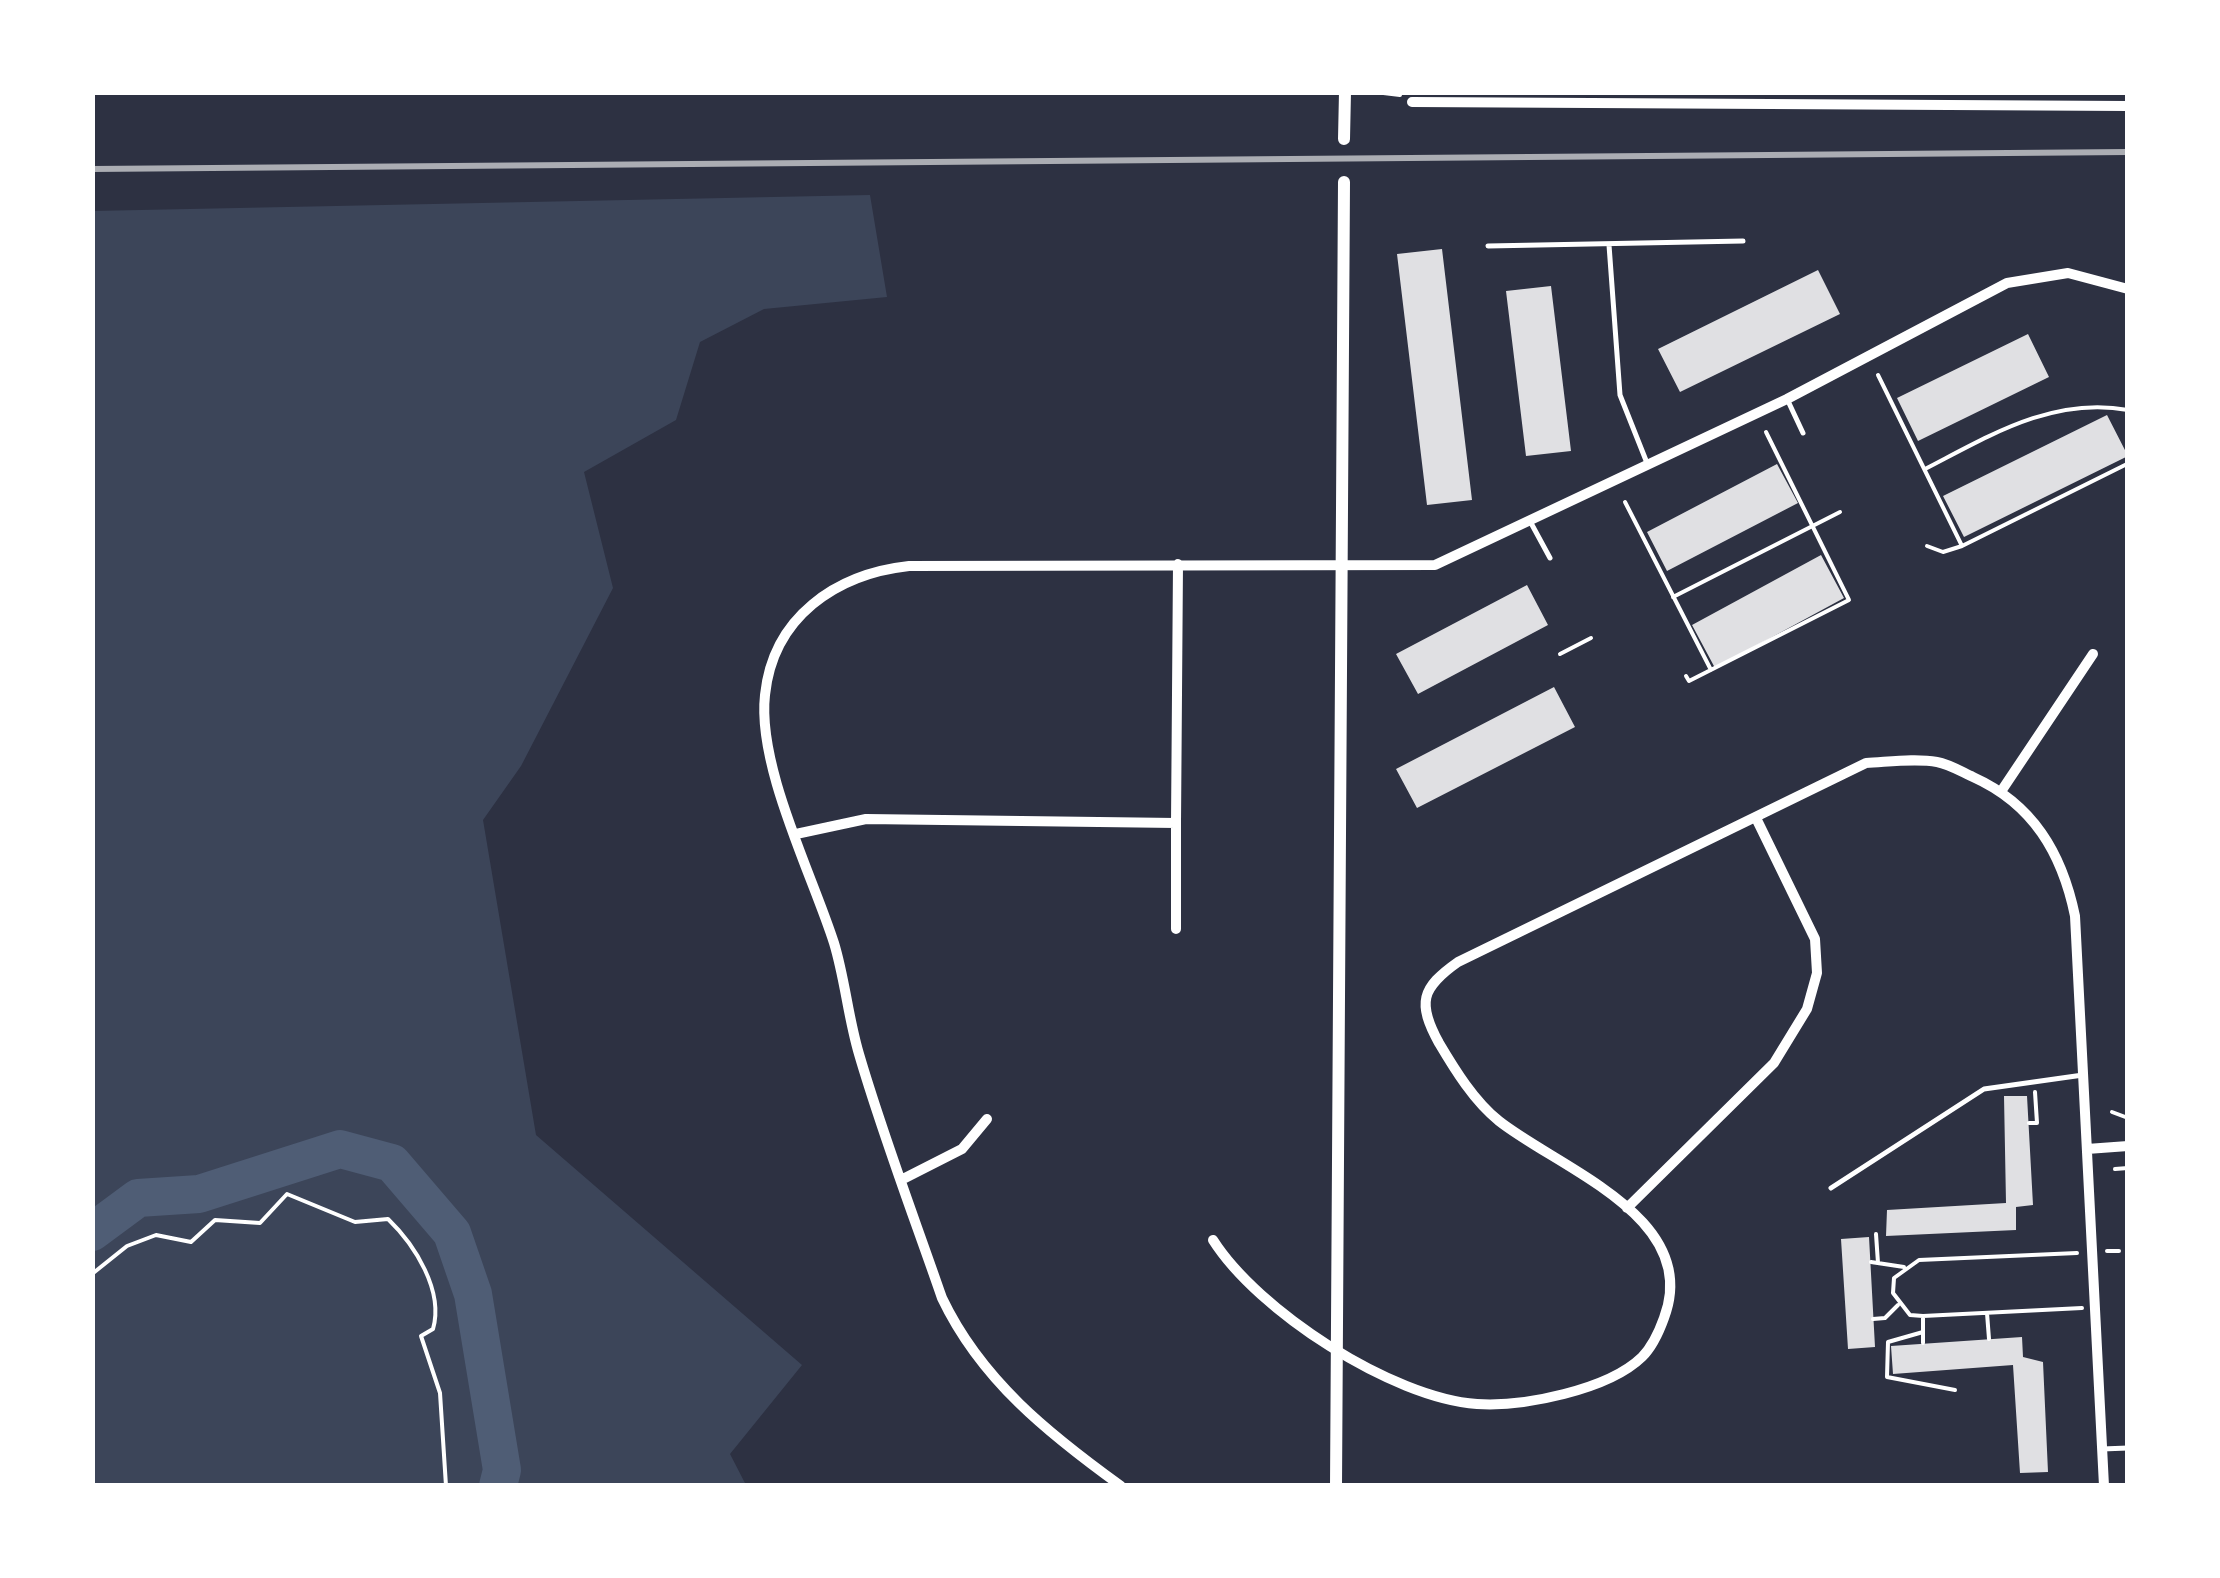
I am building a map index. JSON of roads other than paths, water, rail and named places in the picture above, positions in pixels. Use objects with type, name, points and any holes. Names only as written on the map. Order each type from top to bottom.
[{"type":"street","points":[[1344,92],[1344,139]]},
{"type":"street","points":[[1923,92],[1923,106]]},
{"type":"street","points":[[2055,92],[2055,106]]},
{"type":"street","points":[[1412,102],[1659,98],[1923,106],[2128,106]]},
{"type":"street","points":[[1336,1486],[1344,182]]},
{"type":"street","points":[[1121,1486],[1030,1415],[974,1355],[942,1298],[859,1055],[834,944],[770,758],[765,693],[779,645],[802,613],[830,588],[879,569],[909,566],[1434,565],[1532,523],[1787,399],[2007,283],[2068,273],[2128,289]]},
{"type":"street","points":[[1176,929],[1178,564]]},
{"type":"street","points":[[2002,790],[2093,654]]},
{"type":"street","points":[[1213,1240],[1234,1272],[1338,1350],[1371,1372],[1418,1391],[1470,1404],[1494,1405],[1599,1385],[1641,1358],[1657,1337],[1670,1302],[1669,1261],[1647,1225],[1496,1119],[1455,1072],[1426,1020],[1424,1002],[1432,980],[1458,962],[1866,762],[1938,762],[2002,790],[2040,829],[2068,885],[2074,916],[2104,1486]]},
{"type":"street","points":[[1627,1208],[1774,1063],[1807,1010],[1817,973],[1815,938],[1756,818]]},
{"type":"street","points":[[796,834],[866,819],[1176,823]]},
{"type":"street","points":[[901,1180],[962,1149],[987,1120]]},
{"type":"street","points":[[2087,1148],[2128,1146]]},
{"type":"lane","points":[[1488,246],[1743,241]]},
{"type":"lane","points":[[1609,244],[1620,395],[1648,466]]},
{"type":"lane","points":[[1787,399],[1803,434]]},
{"type":"lane","points":[[1532,523],[1550,558]]},
{"type":"lane","points":[[1831,1188],[1984,1088],[2083,1074]]},
{"type":"lane","points":[[2102,1450],[2128,1448]]},
{"type":"waterway","points":[[92,1232],[138,1198],[199,1194],[340,1149],[392,1163],[452,1233],[473,1294],[502,1470],[498,1486]]},
{"type":"railway","points":[[92,169],[2128,152]]}]
